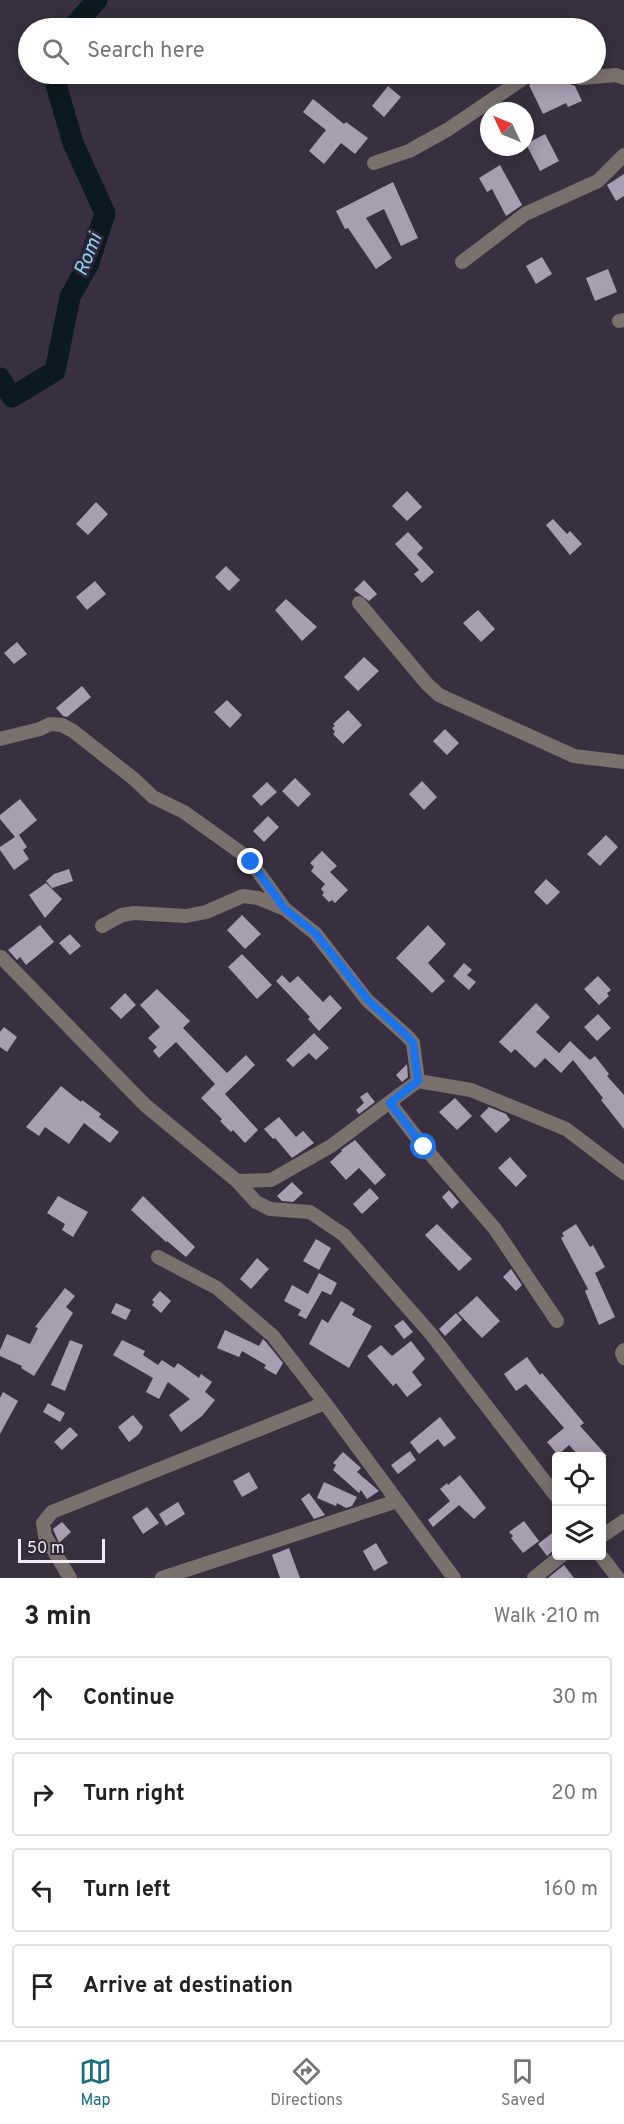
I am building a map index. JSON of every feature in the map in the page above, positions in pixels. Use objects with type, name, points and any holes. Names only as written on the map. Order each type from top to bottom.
[{"type":"street","points":[[606,76],[616,75],[624,78]]},
{"type":"street","points":[[374,163],[409,151],[447,130],[515,84]]},
{"type":"street","points":[[462,262],[525,214],[598,181],[624,156]]},
{"type":"street","points":[[359,603],[427,684],[439,694],[574,756],[624,762]]},
{"type":"street","points":[[0,739],[40,729],[50,724],[62,725],[73,731],[134,779],[153,797],[184,813],[244,855],[285,909],[316,934],[368,1000],[413,1043],[418,1081]]},
{"type":"street","points":[[102,926],[122,915],[134,913],[186,916],[206,912],[243,896],[258,898],[285,909]]},
{"type":"street","points":[[1,957],[145,1105],[237,1181],[256,1202],[270,1209],[310,1212],[344,1235],[431,1334],[552,1491]]},
{"type":"street","points":[[237,1181],[271,1180],[331,1146],[418,1081],[471,1090],[566,1129],[624,1173]]},
{"type":"street","points":[[390,1103],[424,1147],[495,1229],[557,1321]]},
{"type":"street","points":[[158,1257],[217,1288],[273,1336],[325,1402],[454,1578]]},
{"type":"street","points":[[624,1350],[622,1353],[624,1358]]},
{"type":"street","points":[[70,1578],[45,1536],[43,1523],[52,1512],[325,1402]]},
{"type":"street","points":[[162,1578],[397,1501]]},
{"type":"street","points":[[606,1533],[624,1521]]},
{"type":"street","points":[[534,1578],[556,1560]]},
{"type":"street","points":[[604,1560],[618,1578]]},
{"type":"building","points":[[570,84],[575,86],[582,101],[568,107],[566,103],[543,114],[529,85]]},
{"type":"building","points":[[388,86],[401,97],[384,117],[372,106]]},
{"type":"building","points":[[313,99],[344,124],[346,122],[368,138],[355,154],[341,143],[324,164],[309,151],[326,130],[303,112]]},
{"type":"building","points":[[545,134],[559,161],[540,171],[532,156],[534,140]]},
{"type":"building","points":[[500,165],[522,205],[506,216],[492,189],[487,192],[479,178]]},
{"type":"building","points":[[624,174],[624,196],[616,201],[607,185]]},
{"type":"building","points":[[393,182],[418,238],[401,246],[384,209],[366,218],[392,258],[376,269],[348,228],[345,229],[336,211]]},
{"type":"building","points":[[542,257],[552,274],[536,284],[526,266]]},
{"type":"building","points":[[608,269],[617,292],[595,301],[586,278]]},
{"type":"building","points":[[407,491],[422,507],[407,521],[392,506]]},
{"type":"building","points":[[96,502],[108,514],[88,535],[76,524]]},
{"type":"building","points":[[553,519],[567,534],[570,531],[582,544],[570,555],[546,525]]},
{"type":"building","points":[[408,532],[423,548],[417,554],[434,572],[422,583],[414,574],[419,570],[395,544]]},
{"type":"building","points":[[226,566],[240,580],[229,591],[215,577]]},
{"type":"building","points":[[364,580],[377,594],[369,601],[354,590]]},
{"type":"building","points":[[95,581],[106,594],[87,610],[76,597]]},
{"type":"building","points":[[286,599],[317,627],[302,641],[275,610]]},
{"type":"building","points":[[478,610],[495,629],[481,642],[463,623]]},
{"type":"building","points":[[17,642],[27,654],[14,664],[4,653]]},
{"type":"building","points":[[364,657],[379,671],[358,691],[344,677]]},
{"type":"building","points":[[82,686],[91,697],[67,717],[63,716],[56,708]]},
{"type":"building","points":[[227,700],[242,715],[230,728],[214,712]]},
{"type":"building","points":[[348,710],[362,725],[343,744],[333,734],[335,732],[332,728],[335,726],[333,724]]},
{"type":"building","points":[[445,729],[459,743],[447,755],[433,741]]},
{"type":"building","points":[[295,778],[311,794],[298,807],[282,791]]},
{"type":"building","points":[[422,781],[437,797],[424,810],[409,794]]},
{"type":"building","points":[[267,782],[277,792],[261,806],[252,796]]},
{"type":"building","points":[[20,799],[37,820],[19,835],[27,847],[23,850],[29,859],[14,870],[0,847],[15,837],[0,819],[0,815]]},
{"type":"building","points":[[268,816],[279,827],[264,842],[253,831]]},
{"type":"building","points":[[606,835],[618,847],[600,866],[587,854]]},
{"type":"building","points":[[322,851],[337,866],[330,872],[348,890],[335,903],[332,900],[329,902],[322,895],[324,893],[321,889],[325,884],[311,871],[314,867],[310,863]]},
{"type":"building","points":[[69,869],[73,881],[52,888],[46,881],[54,874]]},
{"type":"building","points":[[546,879],[560,892],[547,905],[534,892]]},
{"type":"building","points":[[46,883],[62,899],[45,918],[29,895]]},
{"type":"building","points":[[242,915],[261,934],[245,949],[227,930]]},
{"type":"building","points":[[40,925],[54,942],[26,965],[20,957],[17,960],[8,950]]},
{"type":"building","points":[[428,925],[446,944],[428,963],[445,981],[432,993],[396,958]]},
{"type":"building","points":[[70,934],[81,946],[70,955],[59,943]]},
{"type":"building","points":[[242,954],[272,985],[257,999],[228,967]]},
{"type":"building","points":[[464,963],[472,970],[467,975],[476,982],[469,990],[453,976]]},
{"type":"building","points":[[282,975],[290,983],[298,976],[323,1002],[330,995],[342,1008],[319,1031],[308,1019],[310,1017],[276,981]]},
{"type":"building","points":[[598,976],[611,990],[607,993],[609,996],[599,1005],[584,989]]},
{"type":"building","points":[[157,989],[190,1021],[183,1028],[227,1073],[246,1055],[255,1065],[225,1094],[258,1130],[245,1143],[233,1130],[231,1132],[220,1121],[222,1119],[201,1098],[215,1084],[176,1042],[159,1058],[153,1051],[157,1047],[148,1038],[160,1027],[140,1005]]},
{"type":"building","points":[[125,993],[136,1005],[121,1019],[110,1008]]},
{"type":"building","points":[[536,1003],[550,1017],[536,1032],[559,1053],[570,1041],[590,1060],[595,1056],[609,1074],[607,1076],[624,1095],[624,1129],[573,1060],[561,1073],[545,1058],[535,1068],[515,1049],[511,1053],[499,1042]]},
{"type":"building","points":[[598,1014],[611,1028],[597,1041],[584,1027]]},
{"type":"building","points":[[4,1027],[17,1037],[7,1052],[0,1047],[0,1032]]},
{"type":"building","points":[[314,1033],[329,1048],[316,1060],[309,1053],[293,1067],[286,1060]]},
{"type":"building","points":[[407,1064],[408,1077],[402,1082],[396,1075]]},
{"type":"building","points":[[61,1086],[101,1114],[99,1117],[119,1132],[110,1143],[84,1123],[69,1144],[45,1127],[39,1136],[26,1127]]},
{"type":"building","points":[[367,1092],[375,1102],[359,1114],[356,1110],[364,1103],[360,1097]]},
{"type":"building","points":[[455,1098],[472,1116],[457,1130],[439,1112]]},
{"type":"building","points":[[489,1107],[506,1114],[510,1120],[496,1133],[480,1116]]},
{"type":"building","points":[[279,1117],[296,1137],[303,1131],[314,1143],[292,1158],[264,1129]]},
{"type":"building","points":[[355,1140],[386,1175],[375,1185],[359,1168],[346,1180],[330,1162]]},
{"type":"building","points":[[510,1157],[527,1176],[516,1187],[498,1168]]},
{"type":"building","points":[[292,1182],[303,1193],[293,1202],[282,1201],[277,1196]]},
{"type":"building","points":[[370,1188],[379,1198],[362,1214],[353,1204]]},
{"type":"building","points":[[449,1190],[459,1202],[452,1209],[442,1197]]},
{"type":"building","points":[[58,1196],[88,1212],[73,1237],[62,1230],[65,1224],[47,1213]]},
{"type":"building","points":[[143,1196],[195,1247],[186,1257],[131,1210]]},
{"type":"building","points":[[437,1224],[472,1259],[459,1271],[425,1235]]},
{"type":"building","points":[[576,1224],[590,1247],[593,1245],[605,1267],[595,1273],[615,1317],[599,1325],[585,1291],[588,1289],[561,1238],[564,1236],[562,1233]]},
{"type":"building","points":[[316,1239],[331,1248],[319,1270],[303,1261]]},
{"type":"building","points":[[257,1258],[269,1269],[251,1289],[240,1279]]},
{"type":"building","points":[[511,1269],[522,1285],[516,1291],[503,1277]]},
{"type":"building","points":[[319,1273],[337,1283],[331,1295],[322,1291],[306,1319],[298,1315],[301,1310],[284,1301],[292,1285],[308,1294]]},
{"type":"building","points":[[65,1288],[75,1296],[66,1307],[73,1313],[34,1376],[21,1368],[22,1366],[0,1356],[0,1350],[7,1334],[30,1344],[38,1328],[35,1327]]},
{"type":"building","points":[[160,1291],[171,1301],[161,1313],[152,1305],[154,1302],[152,1300]]},
{"type":"building","points":[[477,1296],[500,1321],[482,1338],[458,1313]]},
{"type":"building","points":[[341,1301],[355,1309],[352,1315],[372,1326],[349,1368],[309,1344],[322,1319],[328,1323]]},
{"type":"building","points":[[116,1303],[131,1310],[126,1320],[111,1313]]},
{"type":"building","points":[[456,1313],[462,1320],[445,1336],[439,1329]]},
{"type":"building","points":[[403,1320],[413,1332],[404,1339],[394,1326]]},
{"type":"building","points":[[225,1330],[259,1346],[263,1339],[283,1363],[276,1375],[264,1368],[266,1365],[242,1351],[239,1357],[217,1348]]},
{"type":"building","points":[[70,1340],[83,1345],[65,1391],[51,1385]]},
{"type":"building","points":[[122,1340],[145,1351],[143,1355],[158,1365],[162,1360],[174,1368],[178,1363],[199,1378],[201,1374],[212,1382],[205,1392],[215,1400],[202,1416],[181,1432],[169,1415],[190,1399],[168,1382],[159,1399],[146,1392],[153,1378],[113,1355]]},
{"type":"building","points":[[411,1341],[425,1359],[412,1372],[422,1385],[407,1397],[396,1383],[393,1386],[367,1356],[381,1345],[392,1356]]},
{"type":"building","points":[[527,1357],[540,1375],[542,1373],[584,1423],[580,1426],[603,1452],[575,1452],[569,1445],[561,1452],[555,1452],[547,1442],[564,1428],[526,1384],[516,1391],[504,1374]]},
{"type":"building","points":[[3,1392],[18,1401],[0,1434],[0,1398]]},
{"type":"building","points":[[48,1403],[65,1413],[60,1422],[43,1412]]},
{"type":"building","points":[[133,1415],[143,1427],[139,1434],[129,1442],[118,1427]]},
{"type":"building","points":[[440,1417],[456,1438],[444,1447],[438,1439],[419,1454],[410,1442]]},
{"type":"building","points":[[70,1427],[78,1435],[62,1450],[54,1442]]},
{"type":"building","points":[[410,1451],[416,1460],[398,1474],[391,1465]]},
{"type":"building","points":[[343,1452],[361,1468],[357,1472],[379,1491],[367,1499],[361,1490],[359,1493],[333,1470],[336,1465],[333,1463]]},
{"type":"building","points":[[249,1472],[258,1488],[242,1497],[233,1481]]},
{"type":"building","points":[[460,1475],[486,1508],[474,1519],[459,1505],[433,1527],[428,1520],[450,1501],[440,1489]]},
{"type":"building","points":[[324,1482],[357,1497],[352,1506],[346,1508],[337,1503],[336,1506],[317,1498]]},
{"type":"building","points":[[309,1493],[325,1515],[314,1519],[301,1499]]},
{"type":"building","points":[[178,1502],[185,1514],[166,1526],[159,1514]]},
{"type":"building","points":[[147,1507],[159,1523],[143,1534],[132,1517]]},
{"type":"building","points":[[524,1521],[539,1541],[523,1553],[509,1532]]},
{"type":"building","points":[[62,1522],[71,1532],[59,1543],[53,1529]]},
{"type":"building","points":[[552,1533],[552,1552],[547,1556],[538,1544]]},
{"type":"building","points":[[376,1543],[388,1563],[374,1571],[363,1551]]},
{"type":"building","points":[[289,1548],[300,1578],[280,1578],[272,1555]]},
{"type":"building","points":[[564,1565],[574,1578],[548,1578]]},
{"type":"waterway","name":"Romi","points":[[81,18],[97,0]]},
{"type":"waterway","name":"Romi","points":[[0,378],[12,397],[55,371],[70,297],[89,263],[105,213],[73,143],[56,84]]},
{"type":"route","points":[[251,862],[285,909],[316,934],[368,1000],[413,1043],[418,1081],[390,1103],[424,1147]]}]
